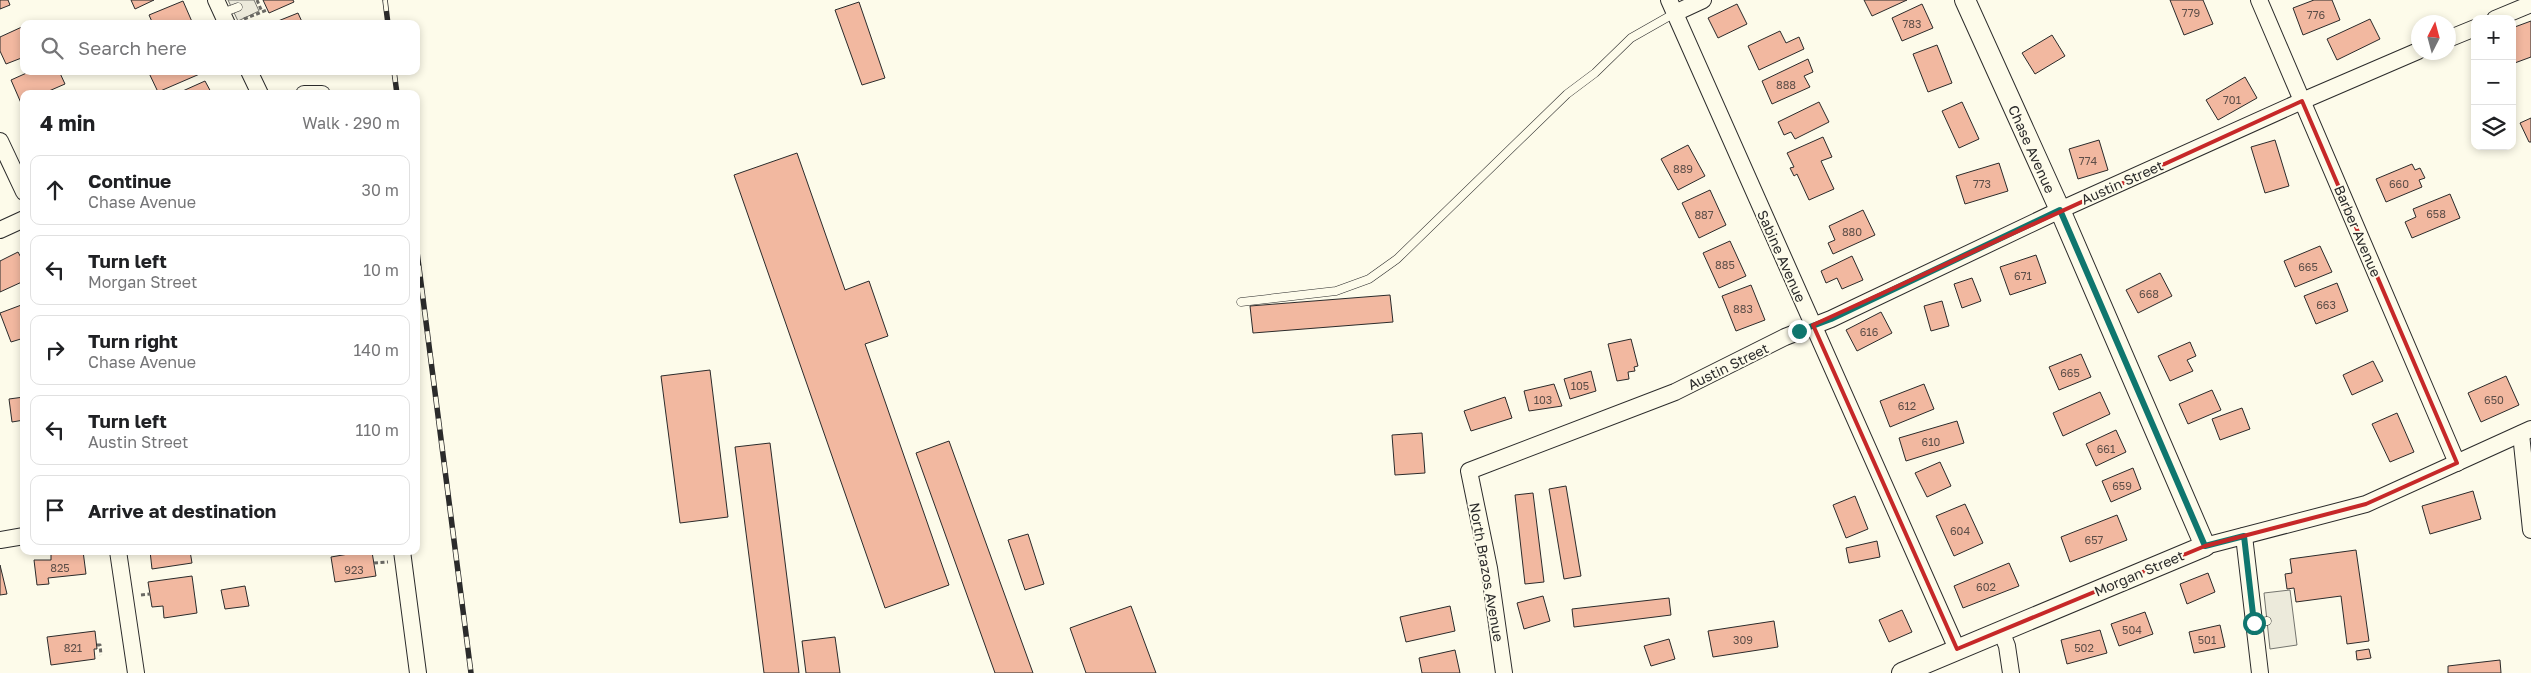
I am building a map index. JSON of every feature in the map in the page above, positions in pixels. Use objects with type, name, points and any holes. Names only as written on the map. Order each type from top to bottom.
[{"type":"street","points":[[1672,7],[1703,0]]},
{"type":"street","name":"Chase Avenue","points":[[1966,0],[2060,210],[2205,546]]},
{"type":"street","name":"Barber Avenue","points":[[2259,0],[2457,463]]},
{"type":"street","points":[[2505,15],[2531,4]]},
{"type":"street","name":"Sabine Avenue","points":[[1672,7],[1957,649]]},
{"type":"street","points":[[2456,36],[2471,30]]},
{"type":"street","name":"Austin Street","points":[[1469,470],[1675,392],[1813,325],[1831,319],[2060,210],[2411,54]]},
{"type":"street","points":[[251,75],[258,90]]},
{"type":"street","points":[[0,141],[20,184]]},
{"type":"street","points":[[0,230],[20,221]]},
{"type":"street","points":[[2526,432],[2531,530]]},
{"type":"street","name":"Morgan Street","points":[[1902,673],[2205,546],[2366,504],[2526,432]]},
{"type":"street","name":"North Brazos Avenue","points":[[1469,470],[1489,568],[1504,673]]},
{"type":"street","points":[[2244,536],[2261,622],[2260,673]]},
{"type":"street","points":[[0,540],[20,537]]},
{"type":"street","points":[[119,555],[136,673]]},
{"type":"street","points":[[403,555],[418,673]]},
{"type":"street","points":[[2001,631],[2007,646],[2011,673]]},
{"type":"lane","points":[[222,12],[238,6]]},
{"type":"lane","points":[[1241,302],[1336,291],[1369,279],[1397,259],[1567,94],[1595,73],[1632,38],[1672,7]]},
{"type":"path","points":[[256,0],[262,12]]},
{"type":"path","points":[[244,20],[267,10]]},
{"type":"path","points":[[97,646],[100,645],[101,655]]},
{"type":"highlighted area","points":[[2302,101],[2457,463],[2366,504],[2205,546],[1957,649],[1813,325]]},
{"type":"shaded area","points":[[228,0],[254,0],[259,11],[238,20]]},
{"type":"shaded area","points":[[2290,590],[2297,645],[2270,649],[2264,593]]},
{"type":"building","points":[[0,0],[8,0],[10,5],[0,9]]},
{"type":"building","points":[[131,0],[154,0],[135,9]]},
{"type":"building","points":[[263,0],[293,0],[294,2],[269,13]]},
{"type":"building","points":[[1864,0],[1907,0],[1872,16]]},
{"type":"building","points":[[2170,0],[2203,0],[2213,24],[2184,35]]},
{"type":"building","points":[[2314,0],[2332,0],[2340,20],[2303,35],[2293,8]]},
{"type":"building","points":[[183,1],[191,20],[151,20],[149,15]]},
{"type":"building","points":[[859,2],[885,78],[862,85],[835,10]]},
{"type":"building","points":[[1737,4],[1747,24],[1718,38],[1708,18]]},
{"type":"building","points":[[1922,4],[1933,28],[1902,41],[1892,18]]},
{"type":"building","points":[[298,13],[301,20],[280,20]]},
{"type":"building","points":[[2370,19],[2380,39],[2337,60],[2327,39]]},
{"type":"building","points":[[2531,21],[2531,57],[2516,63],[2516,60],[2516,27]]},
{"type":"building","points":[[20,28],[20,59],[6,64],[0,51],[0,37]]},
{"type":"building","points":[[1780,31],[1786,43],[1799,37],[1804,49],[1759,70],[1748,46]]},
{"type":"building","points":[[2052,35],[2065,56],[2035,74],[2022,53]]},
{"type":"building","points":[[1937,45],[1952,83],[1928,92],[1913,54]]},
{"type":"building","points":[[1808,59],[1813,72],[1804,76],[1810,87],[1772,104],[1762,81]]},
{"type":"building","points":[[22,75],[61,75],[65,84],[51,90],[20,90],[20,101],[11,80]]},
{"type":"building","points":[[150,75],[197,75],[163,90],[157,90]]},
{"type":"building","points":[[2245,77],[2257,98],[2218,120],[2206,100]]},
{"type":"building","points":[[205,81],[210,90],[185,90]]},
{"type":"building","points":[[1819,102],[1829,122],[1795,139],[1791,132],[1784,135],[1778,122]]},
{"type":"building","points":[[1962,102],[1979,139],[1959,148],[1942,111]]},
{"type":"building","points":[[2531,118],[2531,142],[2529,142],[2520,123]]},
{"type":"building","points":[[1823,137],[1832,157],[1821,161],[1834,189],[1809,200],[1797,174],[1794,176],[1790,168],[1794,167],[1787,153]]},
{"type":"building","points":[[2099,140],[2108,170],[2078,179],[2069,149]]},
{"type":"building","points":[[2275,140],[2289,186],[2265,193],[2251,147]]},
{"type":"building","points":[[1688,145],[1705,176],[1678,190],[1661,159]]},
{"type":"building","points":[[797,153],[845,290],[869,281],[888,336],[865,344],[949,585],[885,608],[734,175]]},
{"type":"building","points":[[1999,163],[2008,191],[1965,204],[1956,176]]},
{"type":"building","points":[[2412,164],[2415,170],[2420,168],[2425,178],[2419,180],[2422,187],[2386,202],[2376,179]]},
{"type":"building","points":[[1710,190],[1726,225],[1699,238],[1682,203]]},
{"type":"building","points":[[2450,194],[2460,218],[2412,238],[2405,222],[2416,217],[2413,209]]},
{"type":"building","points":[[1863,210],[1875,235],[1833,254],[1828,243],[1835,240],[1829,226]]},
{"type":"building","points":[[1730,241],[1746,276],[1719,288],[1703,253]]},
{"type":"building","points":[[2320,246],[2332,272],[2295,287],[2284,261]]},
{"type":"building","points":[[18,252],[20,256],[20,283],[0,292],[0,261]]},
{"type":"building","points":[[2036,255],[2046,283],[2010,295],[2000,267]]},
{"type":"building","points":[[1852,256],[1863,280],[1842,289],[1837,278],[1826,283],[1821,271]]},
{"type":"building","points":[[2160,273],[2172,296],[2138,313],[2126,290]]},
{"type":"building","points":[[1972,278],[1981,301],[1962,308],[1954,284]]},
{"type":"building","points":[[2337,283],[2348,311],[2316,324],[2304,296]]},
{"type":"building","points":[[1751,285],[1765,320],[1736,331],[1722,296]]},
{"type":"building","points":[[1390,295],[1393,322],[1253,333],[1250,306]]},
{"type":"building","points":[[1942,301],[1949,326],[1931,331],[1924,306]]},
{"type":"building","points":[[20,306],[20,339],[11,342],[0,313]]},
{"type":"building","points":[[1881,312],[1892,333],[1857,351],[1846,330]]},
{"type":"building","points":[[1631,339],[1638,366],[1634,367],[1635,371],[1628,372],[1629,379],[1617,381],[1608,344]]},
{"type":"building","points":[[2190,342],[2196,356],[2187,360],[2193,371],[2170,381],[2158,356]]},
{"type":"building","points":[[2081,354],[2091,377],[2059,390],[2049,367]]},
{"type":"building","points":[[2373,361],[2383,381],[2352,395],[2343,375]]},
{"type":"building","points":[[710,370],[728,517],[680,523],[661,376]]},
{"type":"building","points":[[1591,371],[1596,391],[1570,399],[1564,379]]},
{"type":"building","points":[[2506,376],[2519,405],[2481,422],[2468,393]]},
{"type":"building","points":[[1554,384],[1562,406],[1529,411],[1524,391]]},
{"type":"building","points":[[1924,384],[1934,409],[1890,427],[1880,401]]},
{"type":"building","points":[[2212,390],[2221,410],[2188,424],[2179,404]]},
{"type":"building","points":[[2100,392],[2110,414],[2063,436],[2053,413]]},
{"type":"building","points":[[1505,397],[1512,418],[1471,431],[1464,411]]},
{"type":"building","points":[[20,398],[20,421],[12,422],[9,399]]},
{"type":"building","points":[[2242,408],[2250,429],[2220,440],[2212,419]]},
{"type":"building","points":[[2397,413],[2414,452],[2390,462],[2372,424]]},
{"type":"building","points":[[1957,421],[1964,443],[1906,461],[1899,438]]},
{"type":"building","points":[[2116,430],[2126,452],[2096,466],[2086,444]]},
{"type":"building","points":[[1422,433],[1425,473],[1395,475],[1392,435]]},
{"type":"building","points":[[949,441],[1033,673],[995,673],[916,453]]},
{"type":"building","points":[[770,443],[799,673],[764,673],[735,447]]},
{"type":"building","points":[[1940,462],[1951,486],[1927,497],[1915,473]]},
{"type":"building","points":[[2133,468],[2141,489],[2111,502],[2102,481]]},
{"type":"building","points":[[1566,486],[1581,576],[1564,579],[1549,489]]},
{"type":"building","points":[[2473,491],[2481,519],[2430,534],[2422,506]]},
{"type":"building","points":[[1533,493],[1544,582],[1525,584],[1515,495]]},
{"type":"building","points":[[1855,496],[1868,529],[1846,538],[1833,505]]},
{"type":"building","points":[[1965,504],[1983,543],[1954,556],[1936,516]]},
{"type":"building","points":[[2117,515],[2127,540],[2070,562],[2061,537]]},
{"type":"building","points":[[1028,534],[1044,584],[1025,590],[1008,540]]},
{"type":"building","points":[[1877,541],[1880,557],[1849,563],[1846,548]]},
{"type":"building","points":[[2356,550],[2369,641],[2347,644],[2341,596],[2296,602],[2294,588],[2287,589],[2285,574],[2292,573],[2290,559]]},
{"type":"building","points":[[51,555],[84,555],[86,574],[48,578],[49,584],[37,585],[34,560],[51,560]]},
{"type":"building","points":[[150,555],[191,555],[192,563],[152,569]]},
{"type":"building","points":[[372,555],[376,576],[335,582],[331,557]]},
{"type":"building","points":[[2009,563],[2019,586],[1963,608],[1954,586]]},
{"type":"building","points":[[0,565],[7,594],[0,595]]},
{"type":"building","points":[[2208,573],[2215,592],[2187,604],[2180,584]]},
{"type":"building","points":[[192,576],[197,613],[164,618],[163,606],[152,607],[148,582]]},
{"type":"building","points":[[245,586],[249,606],[225,609],[221,590]]},
{"type":"building","points":[[1543,596],[1550,621],[1524,629],[1517,603]]},
{"type":"building","points":[[1669,598],[1671,615],[1574,627],[1572,609]]},
{"type":"building","points":[[1131,606],[1156,673],[1086,673],[1070,628]]},
{"type":"building","points":[[1450,606],[1455,631],[1406,642],[1400,617]]},
{"type":"building","points":[[1902,610],[1912,632],[1889,642],[1879,620]]},
{"type":"building","points":[[2145,612],[2153,634],[2119,646],[2111,624]]},
{"type":"building","points":[[1774,621],[1778,647],[1713,657],[1708,631]]},
{"type":"building","points":[[2220,625],[2225,647],[2194,653],[2189,632]]},
{"type":"building","points":[[2100,630],[2107,653],[2067,664],[2061,640]]},
{"type":"building","points":[[95,631],[97,649],[94,649],[95,659],[51,665],[47,637]]},
{"type":"building","points":[[835,637],[840,673],[806,673],[802,641]]},
{"type":"building","points":[[1669,639],[1675,659],[1651,666],[1644,646]]},
{"type":"building","points":[[2369,649],[2371,658],[2357,660],[2356,651]]},
{"type":"building","points":[[1455,650],[1460,673],[1422,673],[1419,658]]},
{"type":"building","points":[[2500,660],[2501,673],[2448,673],[2448,666]]},
{"type":"railway","points":[[385,0],[388,20]]},
{"type":"railway","points":[[395,75],[396,90]]},
{"type":"railway","points":[[420,275],[471,673]]},
{"type":"route","points":[[1799,331],[1831,319],[2060,210],[2205,546],[2244,536],[2254,623]]}]
